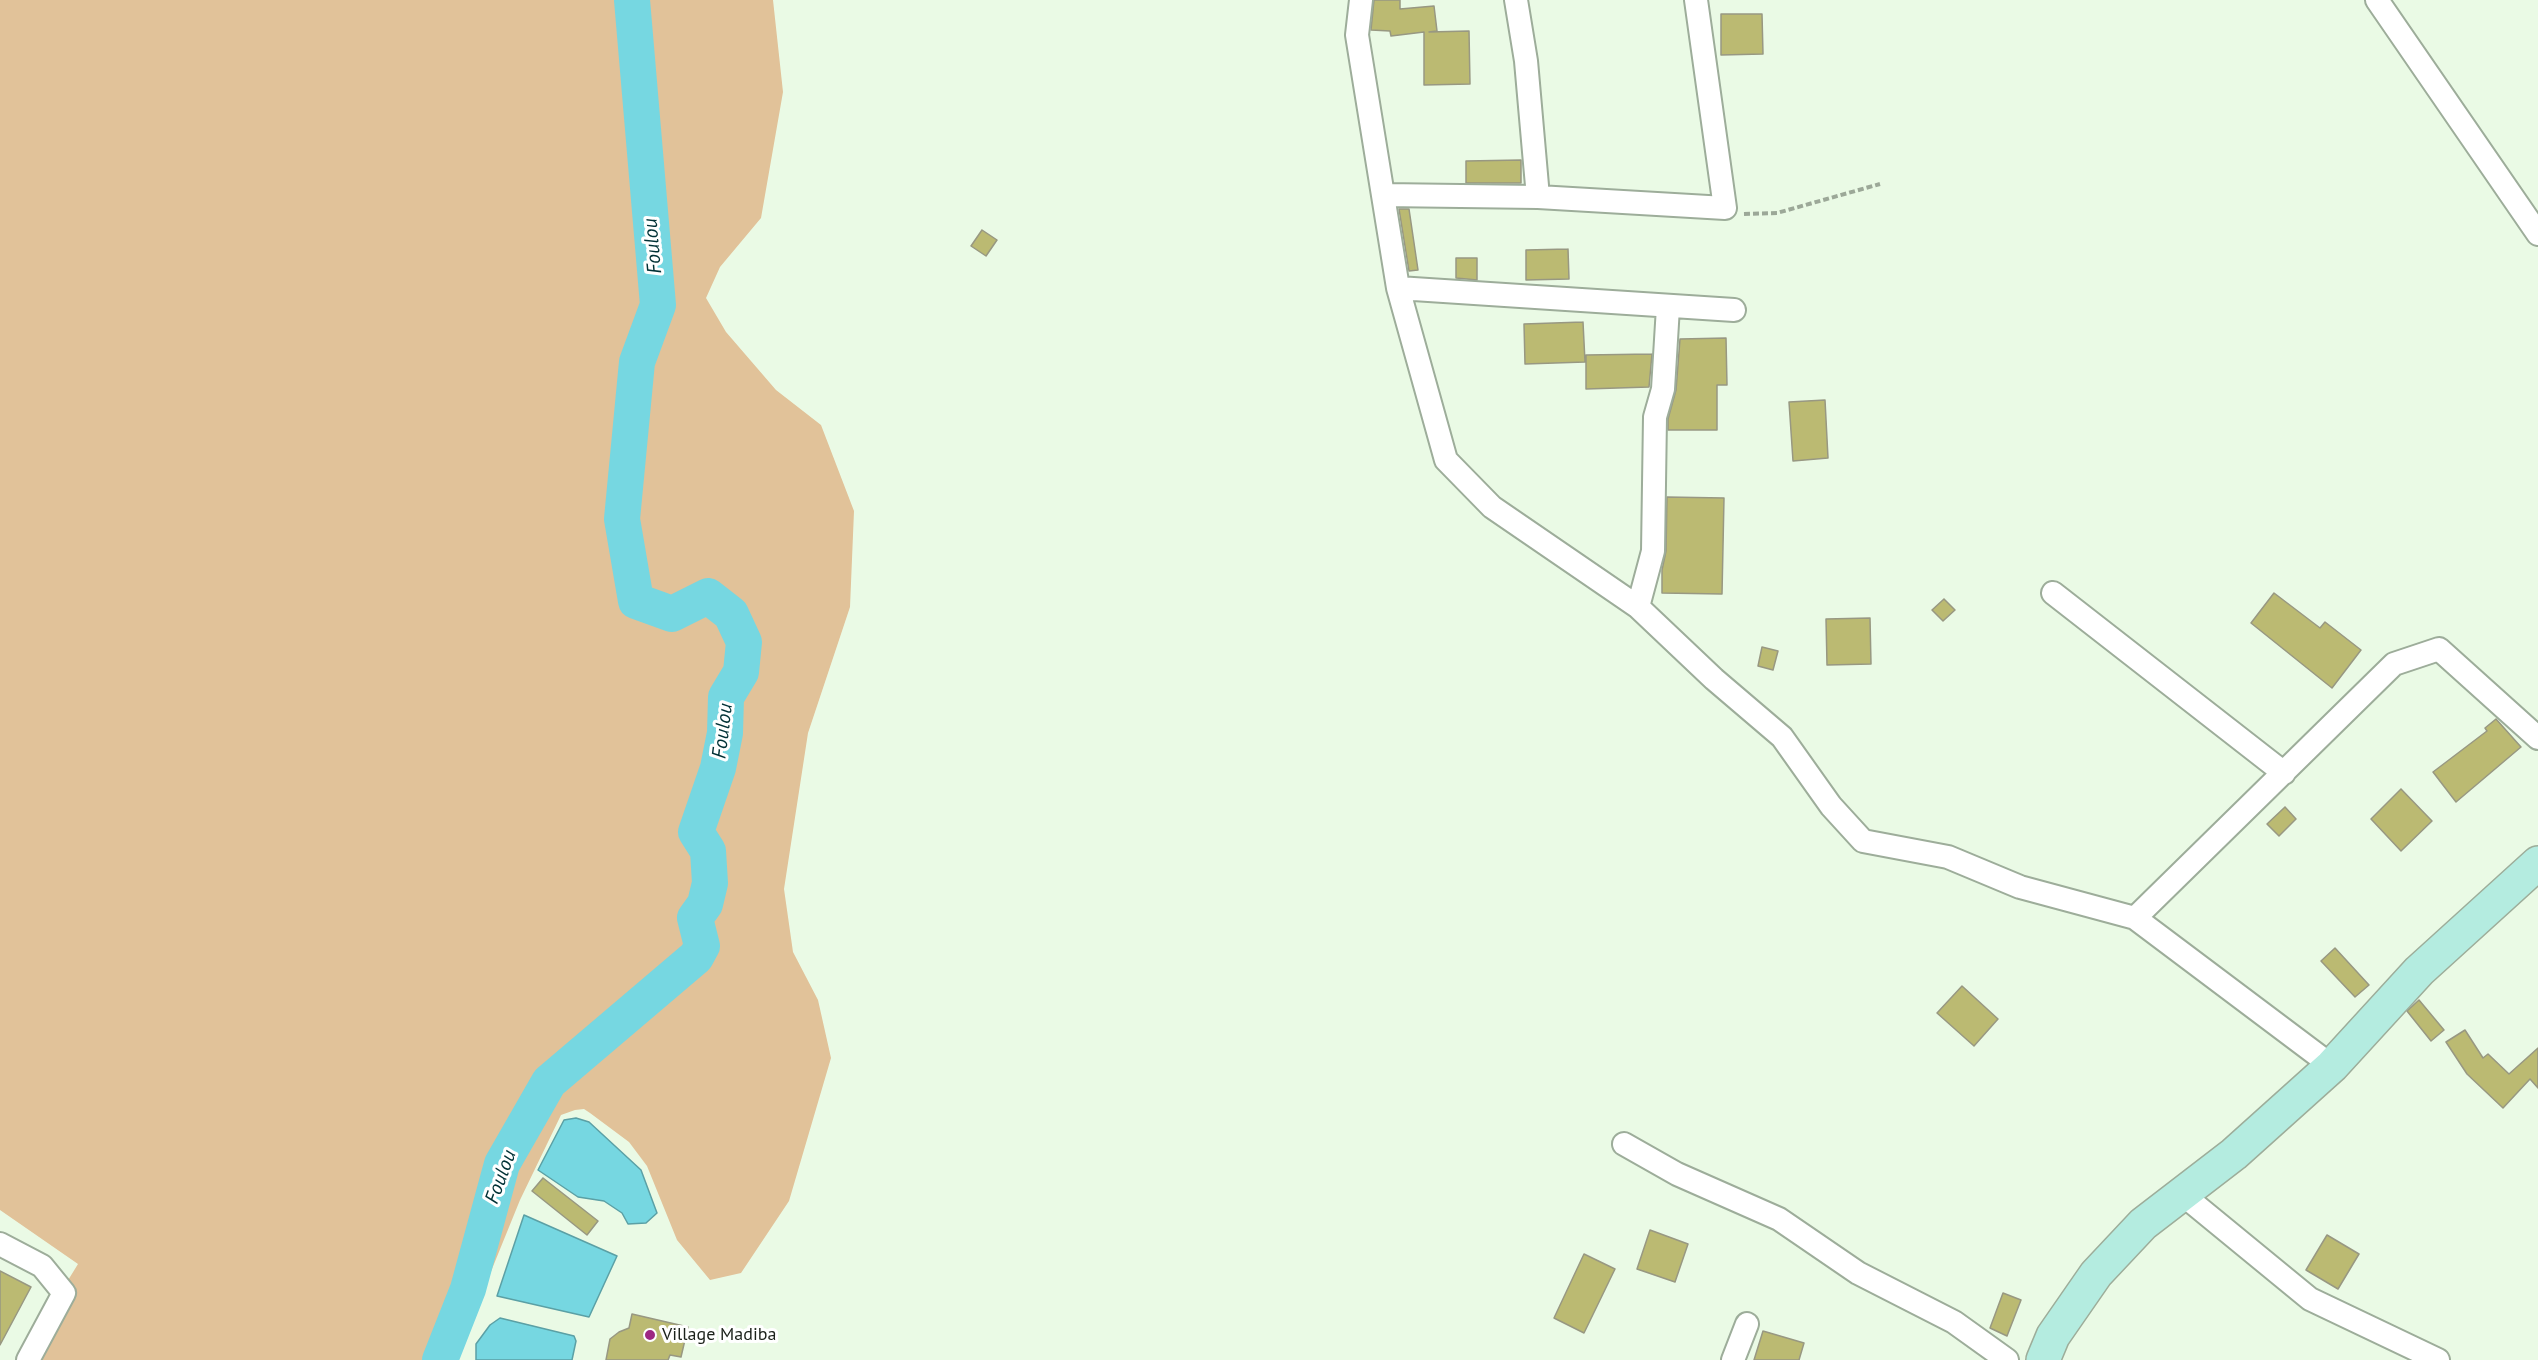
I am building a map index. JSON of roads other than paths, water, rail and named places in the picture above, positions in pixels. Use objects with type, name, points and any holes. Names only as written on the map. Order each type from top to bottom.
[{"type":"street","points":[[1361,0],[1357,35],[1398,288],[1446,460],[1492,507],[1638,607],[1714,679],[1782,736],[1832,806],[1863,841],[1948,857],[2020,887],[2135,918],[2331,1066]]},
{"type":"street","points":[[1516,0],[1526,61],[1538,196]]},
{"type":"street","points":[[1384,195],[1538,196],[1725,208],[1696,0]]},
{"type":"street","points":[[2377,0],[2538,234]]},
{"type":"street","points":[[1398,288],[1734,310]]},
{"type":"street","points":[[1638,607],[1653,551],[1656,417],[1663,389],[1668,307]]},
{"type":"street","points":[[2053,593],[2284,773]]},
{"type":"street","points":[[2135,918],[2394,663],[2439,649],[2538,738]]},
{"type":"street","points":[[2043,1360],[2053,1336],[2096,1274],[2143,1224],[2234,1154],[2331,1066],[2419,971],[2538,862]]},
{"type":"street","points":[[1624,1144],[1677,1174],[1779,1219],[1858,1273],[1954,1322],[2007,1360]]},
{"type":"street","points":[[2182,1194],[2310,1299],[2438,1360]]},
{"type":"street","points":[[0,1244],[42,1266],[64,1293],[28,1360]]},
{"type":"street","points":[[1732,1360],[1747,1324]]},
{"type":"water","points":[[576,1118],[589,1122],[641,1170],[657,1213],[646,1223],[628,1224],[622,1213],[604,1201],[578,1197],[538,1170],[564,1120]]},
{"type":"water","points":[[524,1215],[617,1256],[589,1317],[497,1296]]},
{"type":"water","points":[[500,1318],[574,1336],[576,1341],[572,1360],[476,1360],[476,1344],[490,1325]]},
{"type":"waterway","name":"Foulou","points":[[440,1360],[468,1289],[502,1164],[549,1082],[696,957],[702,946],[695,918],[705,904],[710,883],[708,851],[696,832],[718,768],[725,733],[726,697],[741,672],[744,642],[731,614],[708,596],[672,614],[636,601],[622,519],[637,362],[658,305],[632,0]]},
{"type":"place","name":"Village Madiba","points":[[650,1335]]}]
